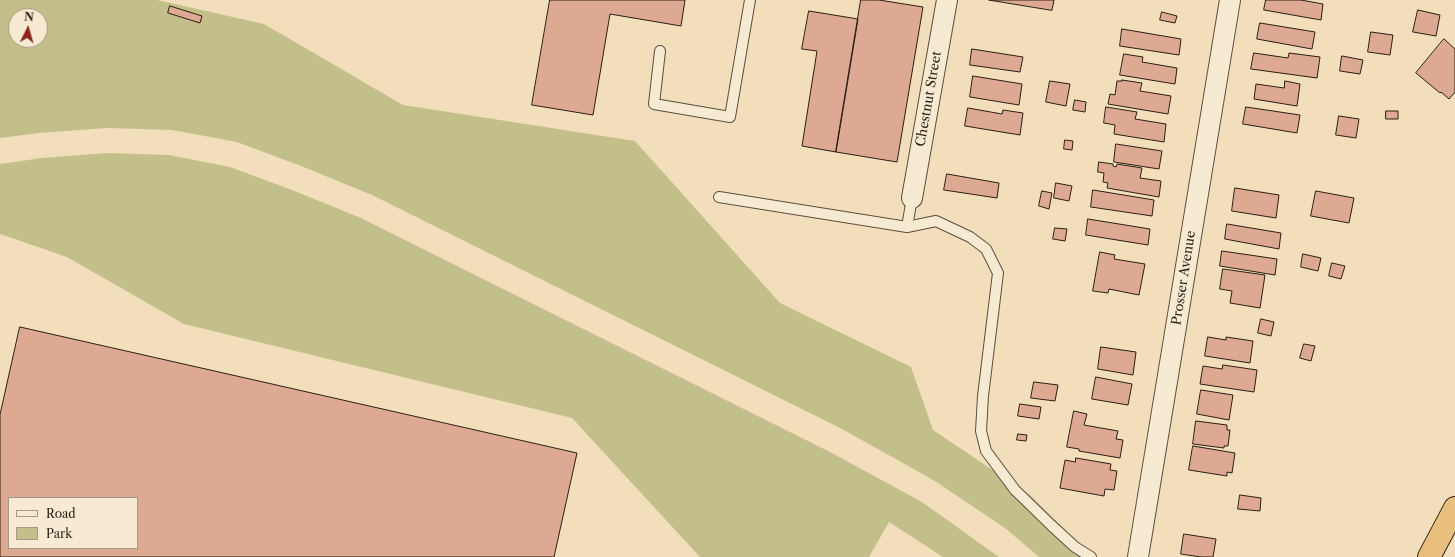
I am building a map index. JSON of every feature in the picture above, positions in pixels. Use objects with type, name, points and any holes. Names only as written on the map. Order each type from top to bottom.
[{"type":"highway","points":[[1429,557],[1455,508]]},
{"type":"street","name":"Chestnut Street","points":[[912,198],[946,0]]},
{"type":"street","name":"Prosser Avenue","points":[[1138,557],[1230,0]]},
{"type":"lane","points":[[660,51],[654,104],[730,117],[750,0]]},
{"type":"lane","points":[[719,197],[906,227],[936,221],[970,237],[986,249],[998,273],[983,396],[981,431],[986,450],[1015,490],[1075,547],[1091,557]]},
{"type":"lane","points":[[906,227],[912,198]]},
{"type":"green space","points":[[0,0],[157,0],[264,24],[403,105],[635,141],[780,303],[911,367],[933,430],[1030,495],[1092,557],[1039,557],[1005,528],[935,481],[842,429],[372,195],[301,166],[237,142],[172,130],[107,128],[39,133],[0,138]]},
{"type":"green space","points":[[108,153],[169,155],[230,167],[361,218],[830,452],[922,502],[999,557],[943,557],[889,522],[869,557],[700,557],[572,418],[184,324],[67,257],[0,234],[0,164],[42,158]]},
{"type":"building","points":[[550,0],[685,0],[681,26],[610,14],[593,115],[532,105]]},
{"type":"building","points":[[861,0],[879,0],[923,7],[897,162],[836,152]]},
{"type":"building","points":[[989,0],[1054,0],[1052,10]]},
{"type":"building","points":[[1266,0],[1301,0],[1323,4],[1321,20],[1264,10]]},
{"type":"building","points":[[170,6],[202,16],[200,23],[168,13]]},
{"type":"building","points":[[1418,10],[1440,15],[1436,36],[1413,32]]},
{"type":"building","points":[[809,11],[858,19],[836,152],[802,146],[817,51],[802,49]]},
{"type":"building","points":[[1162,12],[1177,16],[1175,23],[1160,20]]},
{"type":"building","points":[[1260,23],[1315,32],[1312,49],[1257,39]]},
{"type":"building","points":[[1122,29],[1181,39],[1179,55],[1120,46]]},
{"type":"building","points":[[1371,32],[1393,35],[1390,55],[1368,52]]},
{"type":"building","points":[[1444,39],[1455,49],[1455,92],[1449,99],[1416,73]]},
{"type":"building","points":[[972,49],[1023,57],[1020,72],[970,65]]},
{"type":"building","points":[[1254,53],[1288,58],[1289,53],[1320,57],[1317,78],[1251,69]]},
{"type":"building","points":[[1124,54],[1143,57],[1142,62],[1177,68],[1175,84],[1120,75]]},
{"type":"building","points":[[1342,56],[1363,60],[1360,74],[1340,71]]},
{"type":"building","points":[[973,76],[1022,84],[1019,105],[970,97]]},
{"type":"building","points":[[1122,80],[1142,83],[1140,91],[1171,96],[1168,114],[1108,104],[1110,94],[1115,95],[1117,81]]},
{"type":"building","points":[[1050,81],[1070,84],[1066,106],[1046,102]]},
{"type":"building","points":[[1285,81],[1300,84],[1297,106],[1254,99],[1256,84],[1284,88]]},
{"type":"building","points":[[1075,100],[1086,102],[1085,112],[1073,110]]},
{"type":"building","points":[[1106,107],[1137,112],[1135,119],[1166,124],[1164,142],[1114,134],[1115,125],[1104,123]]},
{"type":"building","points":[[1246,107],[1300,115],[1297,133],[1243,124]]},
{"type":"building","points":[[968,108],[1002,114],[1003,110],[1023,113],[1020,135],[965,126]]},
{"type":"building","points":[[1386,111],[1398,111],[1398,119],[1386,119]]},
{"type":"building","points":[[1339,116],[1359,119],[1356,138],[1336,135]]},
{"type":"building","points":[[1065,140],[1073,141],[1072,150],[1064,149]]},
{"type":"building","points":[[1116,144],[1162,151],[1159,169],[1114,162]]},
{"type":"building","points":[[1099,162],[1113,164],[1113,166],[1116,167],[1117,164],[1142,168],[1140,178],[1161,181],[1159,197],[1107,188],[1108,183],[1103,182],[1104,173],[1098,172]]},
{"type":"building","points":[[947,174],[999,183],[997,198],[944,190]]},
{"type":"building","points":[[1056,183],[1072,186],[1069,201],[1054,198]]},
{"type":"building","points":[[1235,188],[1279,195],[1276,218],[1232,211]]},
{"type":"building","points":[[1093,190],[1154,200],[1152,216],[1091,207]]},
{"type":"building","points":[[1042,191],[1052,193],[1049,209],[1039,206]]},
{"type":"building","points":[[1316,191],[1354,198],[1349,223],[1311,216]]},
{"type":"building","points":[[1088,219],[1150,229],[1148,245],[1086,235]]},
{"type":"building","points":[[1227,224],[1281,233],[1279,249],[1225,239]]},
{"type":"building","points":[[1055,228],[1067,229],[1065,241],[1053,239]]},
{"type":"building","points":[[1222,251],[1277,259],[1275,275],[1220,266]]},
{"type":"building","points":[[1100,252],[1115,255],[1114,259],[1145,264],[1139,295],[1109,289],[1108,293],[1093,291]]},
{"type":"building","points":[[1303,254],[1321,258],[1318,271],[1301,267]]},
{"type":"building","points":[[1332,263],[1345,266],[1341,279],[1329,276]]},
{"type":"building","points":[[1223,269],[1265,275],[1260,308],[1230,303],[1232,291],[1220,289]]},
{"type":"building","points":[[1261,319],[1274,322],[1271,336],[1258,333]]},
{"type":"building","points":[[20,327],[577,453],[554,557],[0,557],[0,415]]},
{"type":"building","points":[[1208,337],[1226,340],[1226,337],[1253,341],[1250,363],[1205,356]]},
{"type":"building","points":[[1304,344],[1315,346],[1311,361],[1300,358]]},
{"type":"building","points":[[1101,347],[1136,352],[1133,375],[1098,369]]},
{"type":"building","points":[[1223,365],[1257,370],[1254,392],[1200,384],[1203,366],[1222,369]]},
{"type":"building","points":[[1096,377],[1132,384],[1128,405],[1092,399]]},
{"type":"building","points":[[1034,382],[1058,385],[1055,401],[1031,398]]},
{"type":"building","points":[[1201,390],[1233,395],[1229,420],[1197,414]]},
{"type":"building","points":[[1020,404],[1041,407],[1039,419],[1018,416]]},
{"type":"building","points":[[1074,411],[1087,414],[1084,425],[1118,431],[1116,439],[1123,440],[1120,458],[1079,451],[1079,449],[1067,447]]},
{"type":"building","points":[[1196,421],[1227,425],[1227,430],[1230,430],[1228,446],[1224,446],[1224,448],[1193,444]]},
{"type":"building","points":[[1018,434],[1027,435],[1026,441],[1017,440]]},
{"type":"building","points":[[1193,446],[1235,453],[1232,473],[1227,472],[1227,476],[1189,470]]},
{"type":"building","points":[[1076,458],[1111,464],[1110,470],[1117,471],[1114,490],[1105,489],[1104,496],[1060,488],[1065,460],[1075,462]]},
{"type":"building","points":[[1240,495],[1261,498],[1260,511],[1238,509]]},
{"type":"building","points":[[1184,534],[1216,539],[1213,557],[1181,554]]}]
